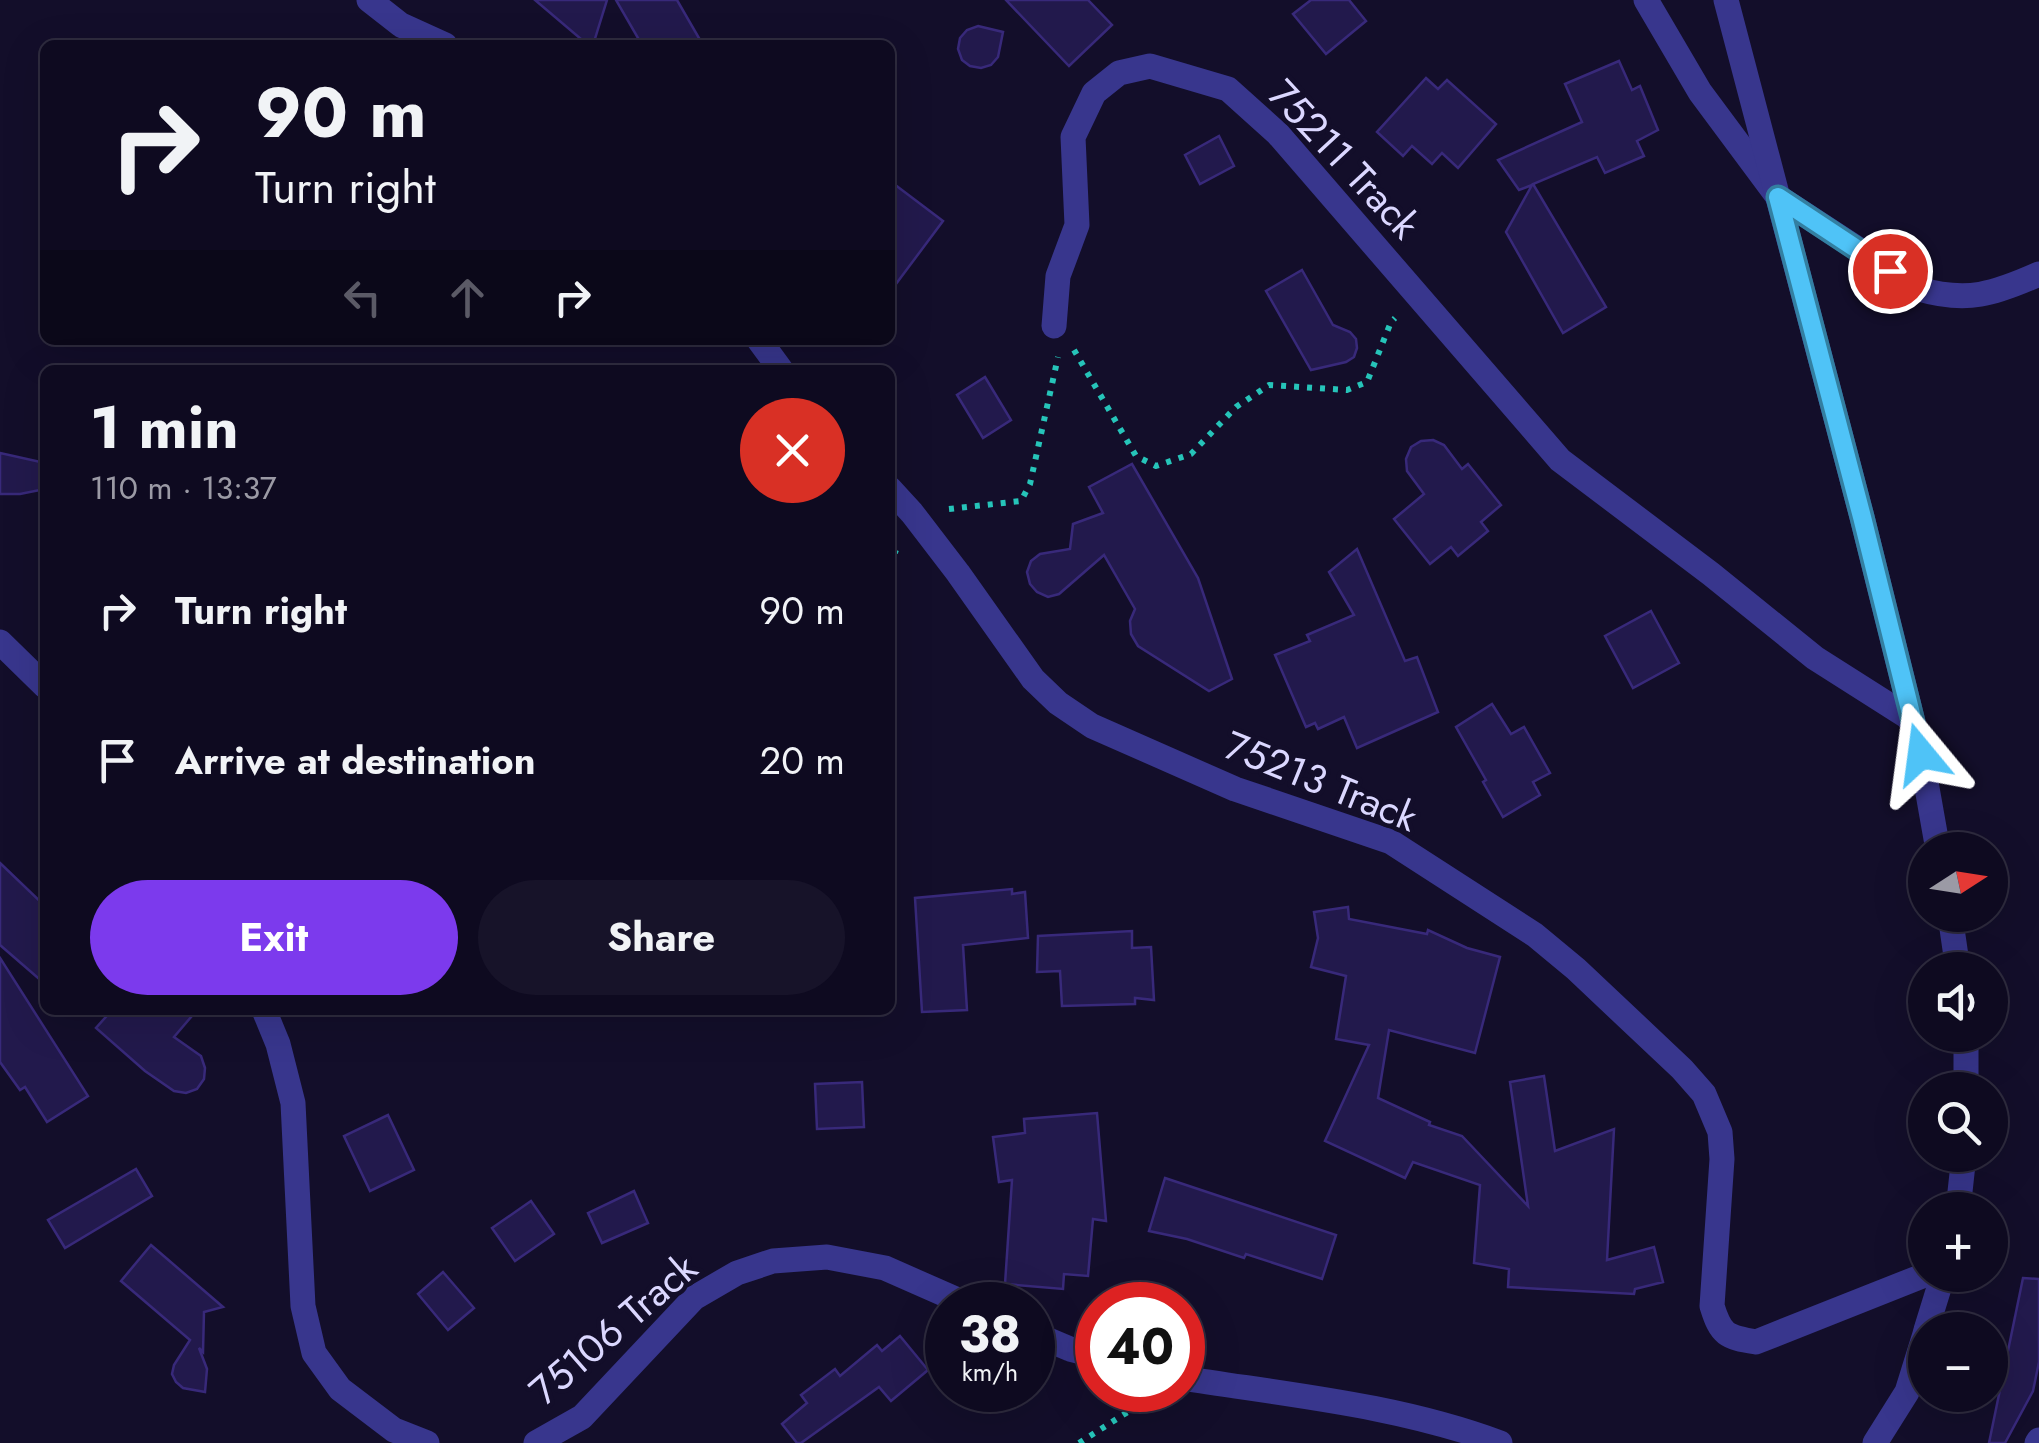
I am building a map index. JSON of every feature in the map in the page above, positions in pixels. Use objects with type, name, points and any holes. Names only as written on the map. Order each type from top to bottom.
[{"type":"street","points":[[369,0],[401,25],[434,40]]},
{"type":"street","points":[[1646,0],[1700,92],[1778,197],[1919,289],[1966,297],[1993,292],[2039,274]]},
{"type":"street","points":[[1726,0],[1862,517],[1921,754],[1935,832]]},
{"type":"street","name":"75211 Track","points":[[1054,326],[1058,276],[1077,225],[1073,137],[1094,93],[1119,74],[1150,66],[1228,89],[1278,134],[1560,460],[1815,658],[1910,718]]},
{"type":"street","points":[[763,345],[778,365]]},
{"type":"street","name":"75213 Track","points":[[895,494],[1033,679],[1058,703],[1092,726],[1235,789],[1392,842],[1536,935],[1682,1069],[1704,1094],[1720,1132],[1722,1160],[1712,1306],[1718,1326],[1730,1338],[1756,1342],[1908,1281]]},
{"type":"street","points":[[0,642],[40,681]]},
{"type":"street","points":[[266,1015],[293,1103],[304,1306],[314,1353],[340,1390],[394,1430],[427,1443]]},
{"type":"street","name":"75106 Track","points":[[536,1443],[582,1417],[694,1298],[737,1273],[773,1261],[827,1257],[885,1268],[925,1286]]},
{"type":"street","points":[[1205,1382],[1397,1412],[1500,1443]]},
{"type":"street","points":[[1875,1443],[1908,1392]]},
{"type":"path","points":[[1054,326],[1080,358],[1136,456],[1156,466],[1190,454],[1236,408],[1268,384],[1346,390],[1367,382],[1391,322],[1405,309],[1425,303]]},
{"type":"path","points":[[895,554],[912,513],[1022,501],[1030,484],[1058,355],[1054,326]]},
{"type":"path","points":[[1079,1443],[1128,1412]]},
{"type":"building","points":[[535,0],[607,0],[595,40],[582,40]]},
{"type":"building","points":[[616,0],[677,0],[700,40],[639,40]]},
{"type":"building","points":[[1006,0],[1088,0],[1112,25],[1069,66]]},
{"type":"building","points":[[1311,0],[1349,0],[1366,21],[1326,54],[1293,14]]},
{"type":"building","points":[[978,26],[1003,32],[998,57],[981,68],[962,60],[958,49],[960,38]]},
{"type":"building","points":[[1619,61],[1632,90],[1640,86],[1658,130],[1637,141],[1644,156],[1605,173],[1597,157],[1533,184],[1606,307],[1563,333],[1506,232],[1532,185],[1519,190],[1498,160],[1582,122],[1565,84]]},
{"type":"building","points":[[1426,78],[1438,89],[1447,80],[1496,124],[1458,168],[1442,153],[1432,164],[1412,146],[1403,156],[1377,132]]},
{"type":"building","points":[[1219,136],[1234,166],[1200,184],[1185,155]]},
{"type":"building","points":[[895,185],[943,221],[895,285]]},
{"type":"building","points":[[1302,270],[1333,325],[1356,339],[1354,357],[1346,362],[1311,370],[1266,291]]},
{"type":"building","points":[[985,377],[1011,420],[983,438],[957,395]]},
{"type":"building","points":[[1433,440],[1444,445],[1462,469],[1468,464],[1501,505],[1481,522],[1488,531],[1458,556],[1451,547],[1430,564],[1394,519],[1424,494],[1407,471],[1411,447]]},
{"type":"building","points":[[0,453],[40,462],[40,490],[0,494]]},
{"type":"building","points":[[1132,464],[1198,578],[1232,679],[1209,691],[1138,646],[1131,634],[1130,621],[1135,609],[1104,555],[1059,594],[1048,597],[1030,584],[1027,572],[1031,561],[1040,554],[1070,549],[1073,524],[1103,513],[1089,487]]},
{"type":"building","points":[[1357,549],[1405,661],[1417,657],[1438,712],[1357,748],[1344,717],[1318,729],[1315,723],[1306,727],[1275,655],[1310,641],[1307,635],[1354,615],[1329,572]]},
{"type":"building","points":[[1651,611],[1679,663],[1633,688],[1605,636]]},
{"type":"building","points":[[1492,704],[1511,734],[1524,727],[1550,773],[1533,782],[1540,795],[1503,817],[1456,727]]},
{"type":"building","points":[[0,863],[40,901],[40,980],[0,945]]},
{"type":"building","points":[[1012,889],[1012,894],[1025,892],[1028,938],[963,945],[967,1010],[922,1012],[915,898]]},
{"type":"building","points":[[1348,907],[1349,919],[1427,934],[1428,930],[1467,948],[1500,957],[1475,1053],[1389,1030],[1378,1098],[1430,1122],[1429,1125],[1462,1136],[1528,1206],[1510,1082],[1544,1076],[1555,1151],[1614,1129],[1607,1260],[1654,1247],[1663,1282],[1635,1289],[1634,1294],[1508,1287],[1509,1269],[1474,1263],[1480,1185],[1413,1162],[1405,1178],[1325,1141],[1369,1045],[1336,1039],[1346,976],[1311,967],[1318,938],[1314,912]]},
{"type":"building","points":[[1132,931],[1132,948],[1151,947],[1154,1000],[1135,998],[1135,1004],[1062,1006],[1060,971],[1037,972],[1038,936]]},
{"type":"building","points":[[0,958],[88,1096],[47,1122],[25,1087],[20,1090],[0,1062]]},
{"type":"building","points":[[108,1015],[193,1015],[174,1037],[201,1056],[204,1079],[197,1089],[186,1093],[174,1091],[96,1028]]},
{"type":"building","points":[[862,1082],[864,1127],[817,1129],[815,1084]]},
{"type":"building","points":[[1097,1113],[1106,1221],[1093,1219],[1088,1276],[1064,1274],[1063,1289],[1055,1288],[1055,1282],[1005,1282],[1012,1180],[999,1182],[993,1137],[1025,1133],[1024,1119]]},
{"type":"building","points":[[388,1115],[414,1170],[370,1191],[344,1136]]},
{"type":"building","points":[[136,1169],[152,1196],[65,1248],[48,1220]]},
{"type":"building","points":[[1165,1178],[1336,1235],[1322,1279],[1246,1254],[1244,1258],[1149,1231]]},
{"type":"building","points":[[634,1191],[648,1223],[602,1243],[588,1213]]},
{"type":"building","points":[[531,1201],[554,1234],[515,1261],[492,1228]]},
{"type":"building","points":[[151,1245],[223,1307],[204,1312],[203,1352],[199,1348],[207,1369],[205,1392],[183,1388],[172,1374],[190,1340],[121,1281]]},
{"type":"building","points":[[443,1272],[474,1308],[448,1330],[418,1294]]},
{"type":"building","points":[[2023,1278],[2039,1279],[2039,1362],[2033,1391],[2005,1443],[1989,1443],[1995,1412],[2008,1412],[2008,1351]]},
{"type":"building","points":[[900,1336],[925,1366],[925,1373],[891,1401],[879,1387],[797,1443],[782,1424],[807,1403],[801,1395],[835,1369],[840,1376],[877,1345],[882,1351]]},
{"type":"route","points":[[1890,271],[1778,197],[1921,754]]}]
